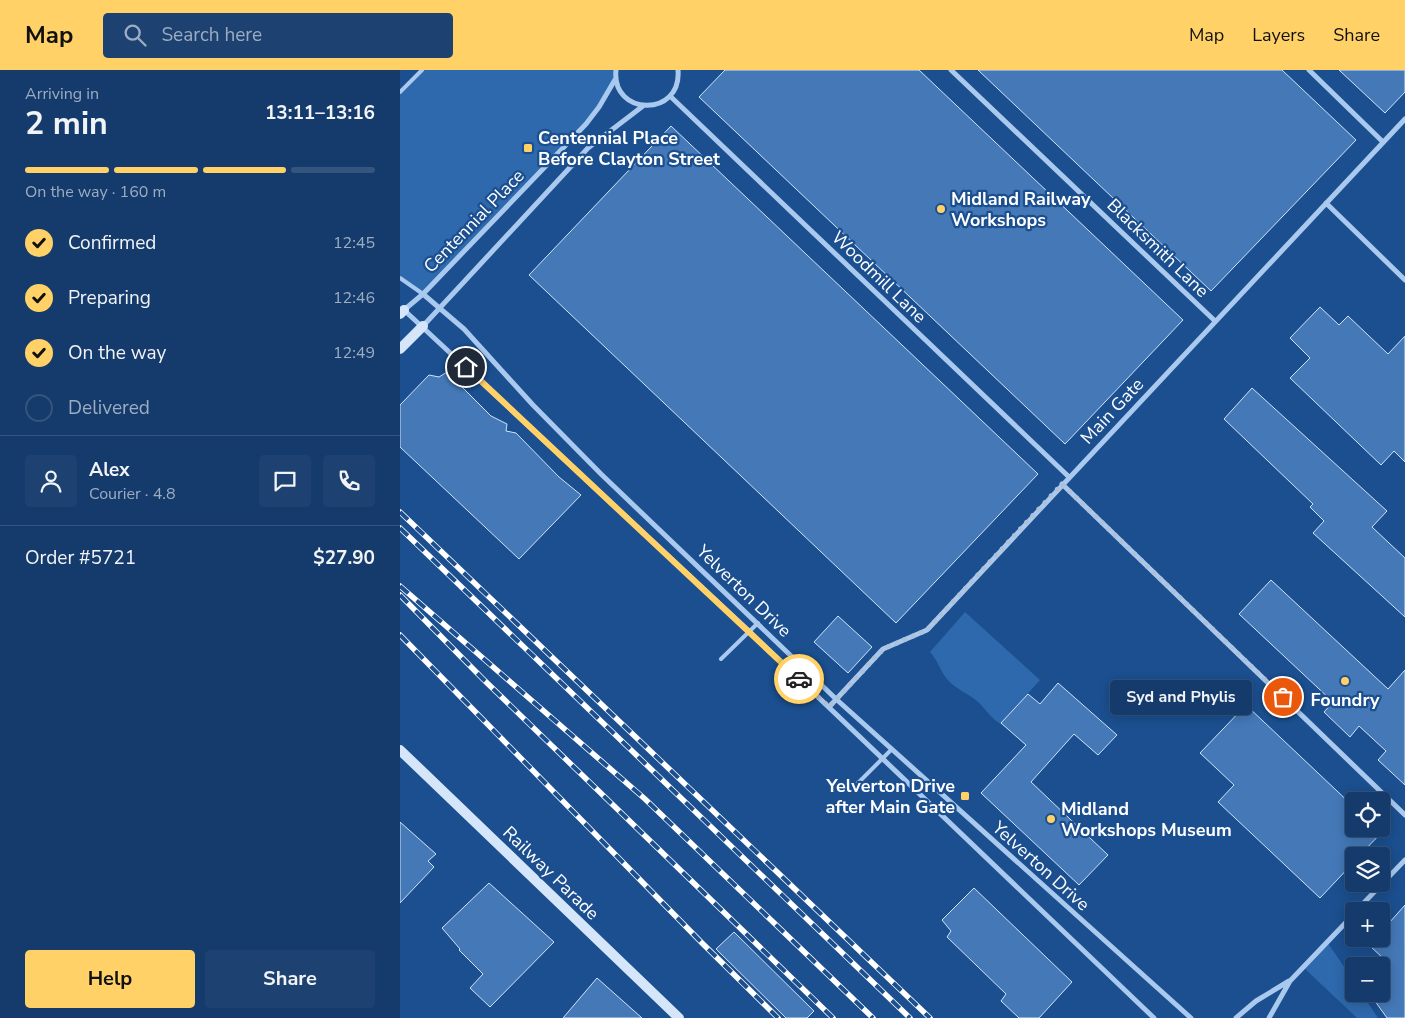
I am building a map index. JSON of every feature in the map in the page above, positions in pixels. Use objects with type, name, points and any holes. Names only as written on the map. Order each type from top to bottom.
[{"type":"street","points":[[616,73],[624,96],[642,106],[653,106],[670,96],[678,81],[678,70]]},
{"type":"street","name":"Blacksmith Lane","points":[[951,70],[1215,321]]},
{"type":"street","points":[[1309,70],[1383,142]]},
{"type":"street","name":"Centennial Place","points":[[401,310],[423,294],[586,124],[599,108],[616,73]]},
{"type":"street","name":"Woodmill Lane","points":[[670,96],[1069,477]]},
{"type":"street","name":"Centennial Place","points":[[423,326],[588,148],[642,106]]},
{"type":"street","name":"Main Gate","points":[[829,707],[883,649],[927,630],[1405,119]]},
{"type":"street","points":[[1326,203],[1405,280]]},
{"type":"street","name":"Yelverton Drive","points":[[423,294],[441,307],[601,474],[836,699],[1191,1018]]},
{"type":"street","name":"Yelverton Drive","points":[[401,310],[423,326],[544,441],[750,631],[1154,1018]]},
{"type":"street","points":[[400,349],[423,326]]},
{"type":"street","points":[[1062,484],[1405,816]]},
{"type":"street","name":"Railway Parade","points":[[400,750],[679,1018]]},
{"type":"street","points":[[1365,902],[1405,860]]},
{"type":"street","points":[[1269,1018],[1290,981],[1345,923]]},
{"type":"street","points":[[1236,1018],[1256,1000],[1290,981]]},
{"type":"lane","points":[[400,92],[422,70]]},
{"type":"lane","points":[[400,278],[423,294]]},
{"type":"lane","points":[[721,658],[758,623]]},
{"type":"lane","points":[[855,786],[891,750]]},
{"type":"shaded area","points":[[422,70],[614,70],[616,78],[599,107],[423,294],[400,278],[400,92]]},
{"type":"shaded area","points":[[965,612],[1040,680],[1001,724],[991,717],[978,702],[948,680],[930,652]]},
{"type":"shaded area","points":[[1327,942],[1345,968],[1345,1002],[1367,1002],[1378,1018],[1357,1018],[1303,967]]},
{"type":"building","name":"Midland Railway Workshops","points":[[725,70],[919,70],[1183,320],[1065,444],[699,97]]},
{"type":"building","points":[[978,70],[1282,70],[1356,140],[1211,291]]},
{"type":"building","points":[[1339,70],[1405,70],[1405,92],[1385,113]]},
{"type":"building","points":[[671,126],[1038,474],[896,623],[529,275]]},
{"type":"building","points":[[1320,307],[1339,325],[1348,316],[1388,354],[1405,336],[1405,462],[1394,451],[1381,465],[1290,378],[1310,358],[1290,338]]},
{"type":"building","points":[[447,372],[491,416],[507,424],[506,431],[516,433],[559,477],[581,495],[519,559],[400,447],[400,405],[429,375],[439,377]]},
{"type":"building","points":[[1252,388],[1387,511],[1372,527],[1405,558],[1405,617],[1313,533],[1324,521],[1310,507],[1313,504],[1224,419]]},
{"type":"building","name":"Foundry","points":[[1271,580],[1388,689],[1405,670],[1405,785],[1378,760],[1386,751],[1359,726],[1350,737],[1324,712],[1333,702],[1239,614]]},
{"type":"building","points":[[838,616],[872,647],[848,673],[814,642]]},
{"type":"building","points":[[1058,683],[1117,735],[1098,755],[1074,734],[1031,782],[1108,855],[1079,885],[981,793],[1026,745],[1001,723],[1028,694],[1040,704]]},
{"type":"building","points":[[1246,705],[1345,798],[1345,837],[1377,837],[1368,847],[1345,847],[1345,872],[1320,898],[1218,802],[1234,785],[1200,753]]},
{"type":"building","points":[[400,822],[436,854],[428,861],[434,867],[400,903]]},
{"type":"building","points":[[489,883],[554,942],[490,1007],[470,988],[483,974],[459,950],[442,928]]},
{"type":"building","points":[[974,888],[1072,982],[1039,1018],[1019,1018],[1001,1001],[1006,994],[947,937],[951,931],[942,920]]},
{"type":"building","points":[[1405,905],[1405,1018],[1387,1018],[1376,1002],[1390,1002],[1390,957],[1382,957],[1371,947],[1390,947],[1390,922]]},
{"type":"building","points":[[734,932],[814,1011],[807,1018],[786,1018],[716,949]]},
{"type":"building","points":[[597,978],[642,1018],[563,1018]]},
{"type":"railway","points":[[400,512],[930,1018]]},
{"type":"railway","points":[[400,528],[910,1018]]},
{"type":"railway","points":[[400,586],[645,799],[873,1018]]},
{"type":"railway","points":[[400,595],[484,680],[833,1018]]},
{"type":"railway","points":[[400,635],[778,1018]]},
{"type":"way so far","points":[[799,679],[829,707],[883,649],[917,636],[927,630],[1062,484],[1283,697]]},
{"type":"place","name":"Centennial Place Before Clayton Street","points":[[528,148]]},
{"type":"place","name":"Midland Railway Workshops","points":[[941,209]]},
{"type":"place","name":"Foundry","points":[[1345,681]]},
{"type":"place","name":"Syd and Phylis","points":[[1283,697]]},
{"type":"place","name":"Yelverton Drive after Main Gate","points":[[965,796]]},
{"type":"place","name":"Midland Workshops Museum","points":[[1051,819]]},
{"type":"route","points":[[466,367],[750,631],[799,679]]}]
